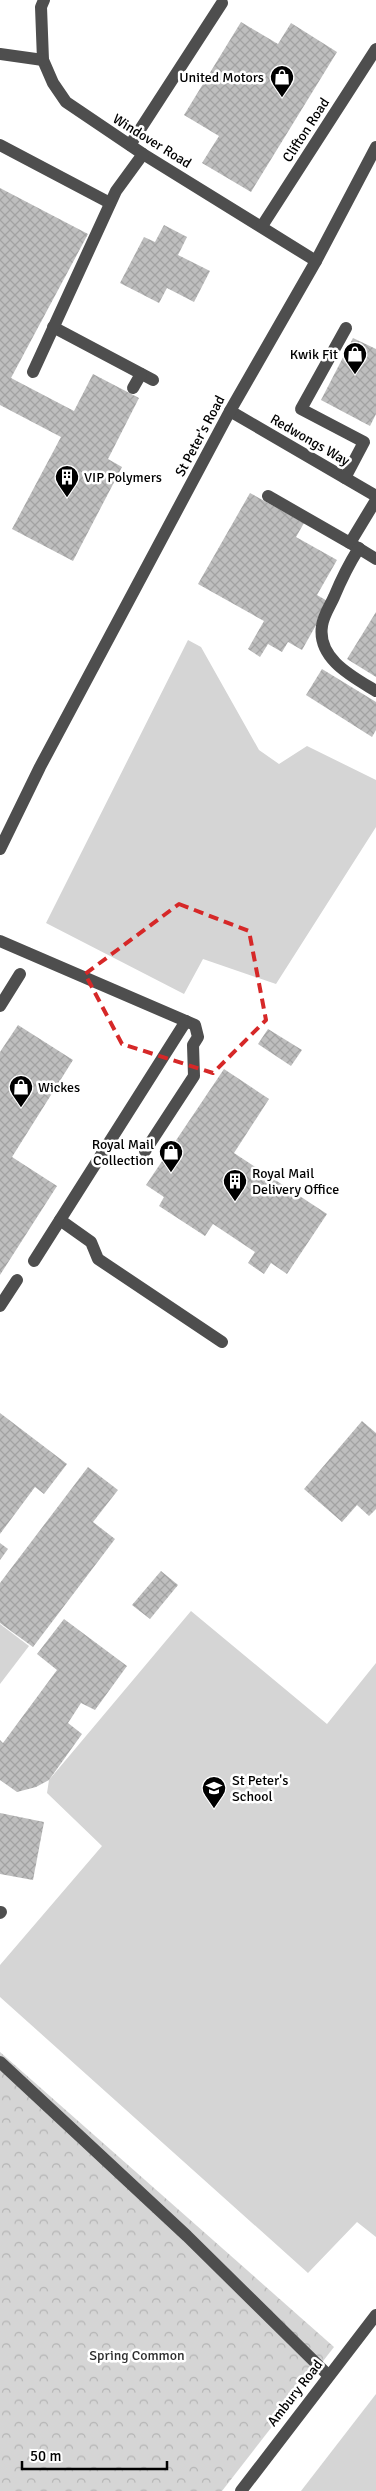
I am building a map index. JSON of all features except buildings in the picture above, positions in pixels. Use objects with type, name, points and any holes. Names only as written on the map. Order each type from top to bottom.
[{"type":"street","name":"Windover Road","points":[[44,0],[41,8],[43,60],[53,83],[66,102],[143,154],[316,261]]},
{"type":"street","points":[[130,145],[222,3]]},
{"type":"street","name":"Clifton Road","points":[[262,226],[376,49]]},
{"type":"street","points":[[0,54],[43,60]]},
{"type":"street","points":[[0,145],[110,203]]},
{"type":"street","name":"St Peter's Road","points":[[0,849],[40,767],[230,411],[316,261],[376,147]]},
{"type":"street","points":[[33,372],[116,190],[143,154]]},
{"type":"street","points":[[53,328],[152,380]]},
{"type":"street","points":[[346,328],[301,409],[364,442],[346,478]]},
{"type":"street","points":[[133,388],[140,374]]},
{"type":"street","name":"Redwongs Way","points":[[230,411],[346,478],[376,498]]},
{"type":"street","points":[[268,496],[376,559]]},
{"type":"street","points":[[376,498],[324,617],[322,634],[326,649],[340,668],[376,691]]},
{"type":"street","points":[[0,941],[195,1025],[198,1037],[192,1045],[196,1066],[194,1076],[146,1151]]},
{"type":"street","points":[[0,1006],[20,974]]},
{"type":"street","points":[[34,1261],[186,1021]]},
{"type":"street","points":[[60,1220],[91,1242],[98,1259],[222,1342]]},
{"type":"street","points":[[0,1306],[17,1280]]},
{"type":"street","points":[[0,2062],[187,2236],[328,2375]]},
{"type":"street","name":"Ambury Road","points":[[241,2491],[328,2375],[376,2315]]},
{"type":"highlighted area","points":[[179,904],[249,931],[266,1020],[213,1073],[122,1044],[85,974]]},
{"type":"green space","points":[[188,640],[201,647],[259,750],[279,764],[307,746],[376,780],[376,827],[276,984],[203,959],[184,994],[46,923]]},
{"type":"green space","name":"St Peter's School","points":[[191,1611],[327,1724],[376,1663],[376,2237],[357,2222],[308,2273],[0,1997],[0,1965],[102,1846],[47,1793],[49,1780]]},
{"type":"green space","points":[[0,1624],[29,1646],[0,1684]]},
{"type":"green space","name":"Spring Common","points":[[0,2052],[334,2347],[222,2491],[0,2491]]},
{"type":"green space","points":[[376,2394],[376,2491],[301,2491]]},
{"type":"place","name":"United Motors","points":[[282,98]]},
{"type":"place","name":"Kwik Fit","points":[[355,375]]},
{"type":"place","name":"VIP Polymers","points":[[67,498]]},
{"type":"place","name":"Wickes","points":[[21,1108]]},
{"type":"place","name":"Royal Mail Collection","points":[[171,1173]]},
{"type":"place","name":"Royal Mail Delivery Office","points":[[235,1202]]},
{"type":"place","name":"St Peter's School","points":[[214,1809]]}]
